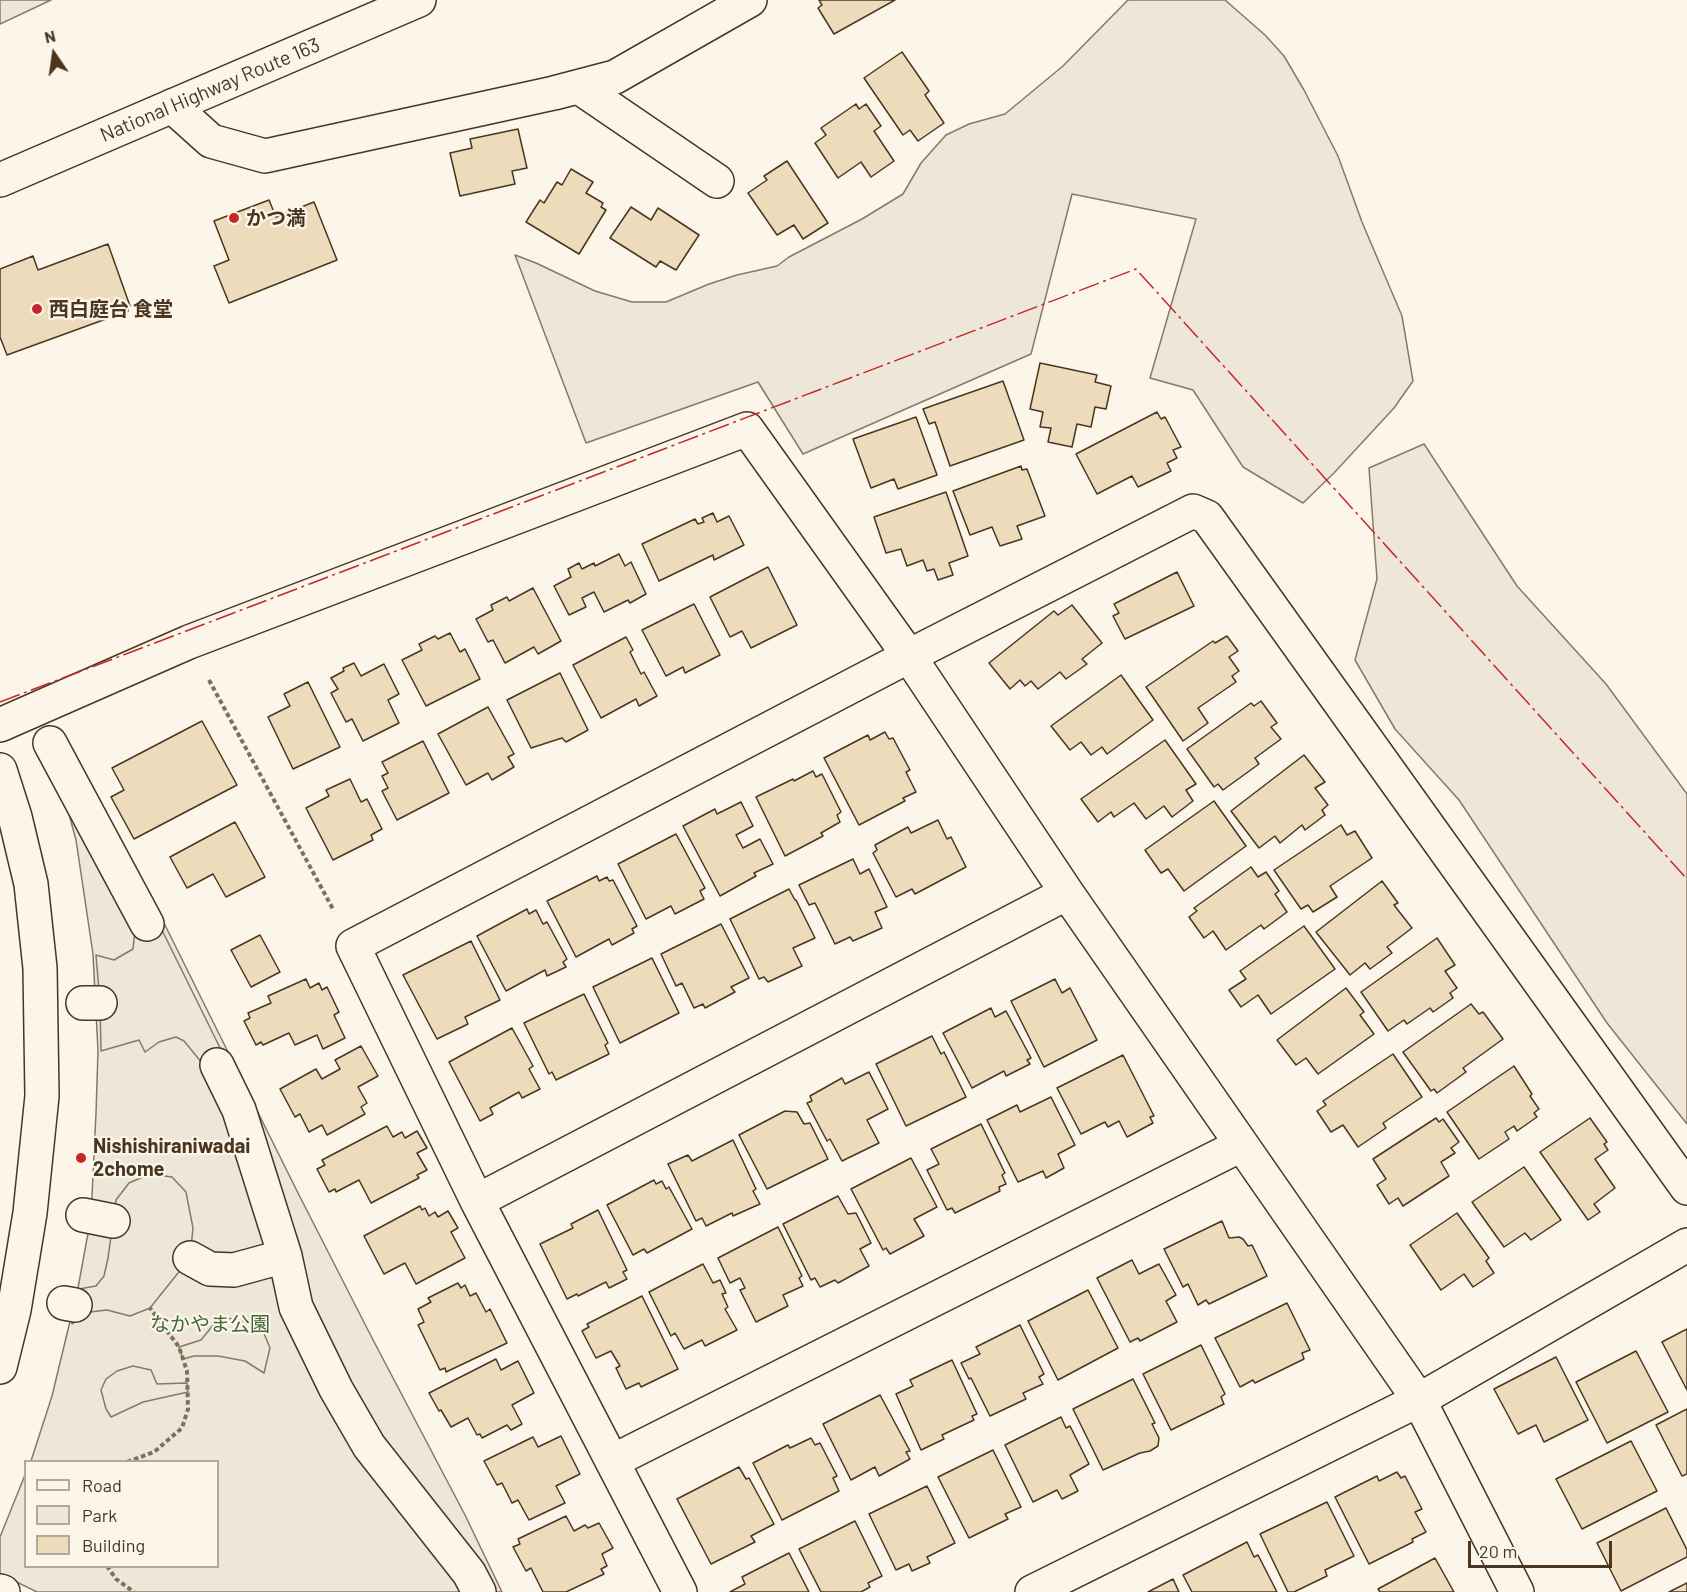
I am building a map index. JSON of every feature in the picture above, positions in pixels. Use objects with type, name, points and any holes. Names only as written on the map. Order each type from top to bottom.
[{"type":"main road","name":"National Highway Route 163","points":[[0,180],[419,0]]},
{"type":"main road","points":[[172,106],[211,141],[265,156],[579,87],[615,77],[750,0]]},
{"type":"main road","points":[[579,87],[717,181]]},
{"type":"main road","points":[[0,724],[189,642],[747,429],[909,656],[1067,893],[1419,1400],[1517,1592]]},
{"type":"main road","points":[[680,1592],[477,1201],[353,946],[909,656],[1193,511],[1207,517],[1687,1188]]},
{"type":"main road","points":[[50,743],[147,924]]},
{"type":"main road","points":[[0,770],[15,817],[31,884],[40,968],[42,1096],[30,1213],[14,1310],[0,1367]]},
{"type":"main road","points":[[477,1201],[1067,893]]},
{"type":"main road","points":[[218,1065],[239,1110],[285,1256],[296,1307],[336,1389],[369,1446],[469,1573],[479,1592]]},
{"type":"main road","points":[[613,1461],[1241,1145]]},
{"type":"main road","points":[[1032,1592],[1419,1400],[1687,1245]]},
{"type":"main road","points":[[190,1257],[210,1269],[234,1270],[285,1256]]},
{"type":"path","points":[[189,642],[353,946]]},
{"type":"path","points":[[130,1460],[154,1452],[182,1428],[188,1409],[187,1371],[179,1347],[150,1308]]},
{"type":"path","points":[[108,1568],[116,1580],[134,1592]]},
{"type":"green space","points":[[1128,0],[1225,0],[1265,35],[1284,56],[1338,156],[1362,222],[1402,316],[1413,381],[1394,408],[1303,503],[1243,467],[1193,390],[1150,378],[1196,219],[1072,194],[1031,354],[803,454],[758,382],[586,443],[515,255],[595,291],[632,302],[666,302],[709,284],[777,266],[789,257],[862,219],[903,194],[921,163],[946,135],[969,124],[1005,114],[1063,66]]},
{"type":"green space","points":[[1424,444],[1517,586],[1606,684],[1687,794],[1687,1124],[1607,1023],[1459,800],[1395,729],[1355,660],[1377,579],[1369,468]]},
{"type":"green space","name":"なかやま公園","points":[[67,807],[161,917],[296,1189],[465,1515],[502,1592],[37,1592],[0,1574],[0,1537],[24,1477],[24,1568],[219,1568],[219,1460],[31,1460],[52,1396],[78,1288],[91,1217],[98,1051],[93,954],[76,840]]},
{"type":"shaded area","points":[[0,0],[51,0],[0,24]]},
{"type":"shaded area","points":[[157,920],[227,1062],[207,1069],[184,1041],[176,1037],[159,1042],[145,1052],[139,1040],[101,1051],[96,955],[114,960],[133,949],[135,930]]},
{"type":"shaded area","points":[[150,1174],[172,1177],[186,1192],[193,1228],[190,1258],[150,1308],[130,1316],[107,1310],[90,1312],[72,1324],[79,1289],[96,1286],[104,1276],[116,1200],[129,1183]]},
{"type":"shaded area","points":[[227,1318],[247,1322],[263,1331],[270,1348],[264,1373],[245,1361],[218,1356],[194,1356],[183,1359],[179,1347],[201,1340],[214,1324]]},
{"type":"shaded area","points":[[133,1366],[151,1370],[157,1384],[187,1383],[188,1392],[143,1402],[111,1417],[106,1409],[101,1390],[106,1379],[117,1371]]},
{"type":"building","points":[[819,0],[895,0],[834,34],[818,8],[822,5]]},
{"type":"building","points":[[902,52],[929,91],[925,95],[944,123],[918,141],[910,130],[903,135],[864,78]]},
{"type":"building","points":[[856,104],[859,109],[866,104],[881,126],[874,131],[894,161],[871,177],[861,162],[838,178],[815,143],[826,135],[821,128]]},
{"type":"building","points":[[518,129],[527,168],[512,171],[515,184],[460,196],[450,153],[472,148],[470,139]]},
{"type":"building","points":[[787,161],[828,223],[803,239],[794,225],[777,235],[748,193],[767,180],[764,176]]},
{"type":"building","points":[[571,169],[593,182],[586,193],[603,203],[601,207],[606,210],[579,254],[526,222],[540,200],[544,203],[557,182],[562,185]]},
{"type":"building","points":[[269,200],[276,217],[314,202],[337,260],[229,303],[214,266],[229,260],[214,221]]},
{"type":"building","points":[[631,207],[651,220],[658,208],[699,235],[676,270],[660,261],[656,267],[610,238]]},
{"type":"building","points":[[108,244],[130,306],[127,306],[128,311],[7,355],[0,337],[0,269],[33,256],[38,270]]},
{"type":"building","points":[[1040,363],[1097,375],[1095,382],[1111,386],[1106,409],[1095,407],[1091,427],[1077,424],[1072,447],[1048,442],[1051,428],[1040,427],[1043,412],[1030,409]]},
{"type":"building","points":[[1003,381],[1024,440],[950,466],[935,422],[929,424],[923,409]]},
{"type":"building","points":[[1157,412],[1161,419],[1165,417],[1181,447],[1173,450],[1177,458],[1167,463],[1171,471],[1138,487],[1132,476],[1097,494],[1076,454]]},
{"type":"building","points":[[916,417],[937,475],[898,489],[894,479],[871,488],[853,439]]},
{"type":"building","points":[[1021,466],[1022,470],[1027,469],[1045,516],[1017,526],[1022,539],[1000,546],[992,527],[970,535],[953,491]]},
{"type":"building","points":[[946,492],[968,556],[949,563],[953,575],[938,580],[934,569],[927,571],[923,560],[907,566],[901,549],[886,553],[874,517]]},
{"type":"building","points":[[713,513],[717,522],[729,516],[744,545],[714,560],[713,555],[659,581],[642,544],[695,519],[698,524],[704,522],[702,518]]},
{"type":"building","points":[[619,554],[625,566],[631,562],[646,594],[630,603],[628,600],[604,612],[594,592],[582,598],[586,607],[569,615],[554,586],[571,577],[568,569],[579,563],[582,569],[594,563],[595,566]]},
{"type":"building","points":[[768,567],[797,625],[751,648],[742,631],[730,637],[710,597]]},
{"type":"building","points":[[1177,572],[1194,606],[1125,639],[1113,616],[1119,613],[1114,604]]},
{"type":"building","points":[[533,588],[561,641],[538,654],[534,647],[505,663],[493,640],[488,642],[476,619],[493,610],[491,605],[507,597],[509,601]]},
{"type":"building","points":[[694,604],[720,655],[685,673],[683,667],[666,676],[642,630]]},
{"type":"building","points":[[1072,605],[1102,643],[1082,659],[1087,664],[1066,679],[1060,672],[1038,689],[1031,681],[1025,686],[1020,680],[1010,689],[989,663],[1054,611],[1058,615]]},
{"type":"building","points":[[450,633],[460,652],[465,649],[480,679],[426,706],[402,660],[422,650],[419,644],[435,636],[438,639]]},
{"type":"building","points":[[1227,636],[1238,651],[1229,657],[1239,671],[1232,676],[1236,682],[1198,708],[1208,723],[1183,741],[1146,687],[1213,641],[1215,643]]},
{"type":"building","points":[[626,637],[633,650],[630,652],[641,674],[644,672],[657,696],[639,706],[636,699],[601,718],[573,665]]},
{"type":"building","points":[[354,663],[361,676],[384,664],[399,694],[388,700],[399,723],[363,741],[352,719],[346,722],[331,693],[338,689],[331,678],[344,671],[343,668]]},
{"type":"building","points":[[560,673],[588,730],[566,742],[562,738],[531,748],[507,700]]},
{"type":"building","points":[[1121,675],[1153,720],[1107,754],[1102,747],[1091,755],[1081,742],[1070,750],[1051,726]]},
{"type":"building","points":[[308,682],[340,747],[293,769],[268,717],[290,706],[284,694]]},
{"type":"building","points":[[1261,701],[1277,723],[1271,727],[1281,739],[1255,758],[1259,764],[1223,790],[1218,784],[1214,787],[1187,749],[1251,703],[1254,706]]},
{"type":"building","points":[[488,707],[514,754],[508,757],[514,767],[492,780],[488,773],[466,785],[438,734]]},
{"type":"building","points":[[202,721],[237,785],[134,839],[111,797],[124,790],[112,768]]},
{"type":"building","points":[[885,732],[889,739],[893,738],[910,770],[906,772],[916,792],[903,798],[905,801],[859,825],[824,758],[868,735],[870,740]]},
{"type":"building","points":[[1165,740],[1196,784],[1186,790],[1193,801],[1172,817],[1164,806],[1146,819],[1134,803],[1114,817],[1111,812],[1098,822],[1081,799]]},
{"type":"building","points":[[423,741],[449,793],[397,820],[382,791],[388,788],[382,776],[388,773],[382,762]]},
{"type":"building","points":[[1304,755],[1325,782],[1315,788],[1328,805],[1322,810],[1325,815],[1305,830],[1302,825],[1280,843],[1275,836],[1259,848],[1231,811]]},
{"type":"building","points":[[813,771],[816,777],[822,774],[841,812],[837,815],[840,822],[821,833],[823,836],[785,856],[756,797]]},
{"type":"building","points":[[350,779],[361,802],[367,799],[382,829],[371,835],[373,840],[333,860],[306,808],[329,796],[326,790]]},
{"type":"building","points":[[1214,801],[1246,846],[1184,891],[1168,869],[1161,873],[1145,850]]},
{"type":"building","points":[[741,802],[753,826],[736,835],[743,848],[760,839],[773,864],[754,873],[756,876],[720,896],[683,826],[715,809],[717,814]]},
{"type":"building","points":[[938,820],[947,839],[951,837],[966,867],[915,894],[912,889],[896,897],[873,853],[877,850],[875,845],[908,827],[911,833]]},
{"type":"building","points":[[235,822],[265,877],[226,897],[213,874],[187,888],[170,857]]},
{"type":"building","points":[[1341,825],[1347,835],[1355,831],[1372,858],[1330,886],[1337,897],[1313,912],[1308,905],[1301,909],[1274,870]]},
{"type":"building","points":[[676,834],[705,888],[700,891],[704,899],[675,914],[671,906],[646,919],[618,864]]},
{"type":"building","points":[[853,859],[860,874],[869,869],[887,907],[875,912],[882,928],[853,941],[850,937],[835,944],[815,903],[809,905],[799,885]]},
{"type":"building","points":[[1251,867],[1258,877],[1266,872],[1279,891],[1275,894],[1287,912],[1264,929],[1261,925],[1226,950],[1213,931],[1204,938],[1189,917],[1197,911],[1194,908]]},
{"type":"building","points":[[597,876],[599,881],[607,877],[609,881],[613,880],[637,926],[632,929],[634,933],[612,945],[609,939],[576,957],[547,901]]},
{"type":"building","points":[[1382,881],[1398,903],[1394,905],[1412,928],[1387,947],[1392,953],[1370,969],[1365,963],[1350,975],[1316,932]]},
{"type":"building","points":[[789,889],[815,938],[793,948],[802,966],[768,982],[764,977],[759,979],[730,919]]},
{"type":"building","points":[[527,909],[529,914],[536,910],[543,924],[547,922],[567,959],[563,962],[566,967],[547,976],[545,970],[506,991],[477,936]]},
{"type":"building","points":[[721,924],[749,978],[731,987],[735,992],[705,1008],[703,1004],[694,1008],[682,983],[676,986],[661,954]]},
{"type":"building","points":[[1304,926],[1335,969],[1271,1014],[1258,995],[1241,1007],[1229,990],[1246,979],[1240,971]]},
{"type":"building","points":[[260,935],[280,972],[251,987],[231,950]]},
{"type":"building","points":[[1437,938],[1455,965],[1445,971],[1457,988],[1450,993],[1453,998],[1433,1012],[1430,1008],[1407,1024],[1404,1020],[1388,1031],[1361,992]]},
{"type":"building","points":[[471,941],[500,1000],[465,1017],[468,1024],[437,1039],[403,975]]},
{"type":"building","points":[[652,958],[679,1013],[620,1043],[593,987]]},
{"type":"building","points":[[306,979],[310,988],[319,983],[322,990],[327,987],[339,1012],[334,1015],[345,1038],[323,1049],[317,1035],[295,1045],[289,1033],[263,1045],[261,1042],[256,1045],[244,1021],[250,1018],[248,1013],[271,1003],[268,996]]},
{"type":"building","points":[[1055,979],[1062,993],[1070,988],[1097,1040],[1044,1067],[1011,1001]]},
{"type":"building","points":[[1346,988],[1364,1012],[1360,1015],[1374,1034],[1318,1074],[1306,1058],[1296,1065],[1277,1040]]},
{"type":"building","points":[[584,994],[608,1043],[605,1045],[609,1054],[556,1080],[552,1072],[549,1074],[524,1023]]},
{"type":"building","points":[[1471,1004],[1479,1014],[1483,1012],[1503,1039],[1463,1068],[1466,1072],[1437,1093],[1434,1089],[1431,1091],[1403,1052]]},
{"type":"building","points":[[991,1008],[995,1017],[1006,1011],[1031,1058],[1027,1060],[1030,1064],[1006,1076],[1004,1071],[972,1088],[943,1033]]},
{"type":"building","points":[[512,1028],[533,1066],[529,1069],[540,1089],[522,1098],[519,1092],[490,1108],[493,1114],[480,1121],[449,1062]]},
{"type":"building","points":[[932,1036],[941,1054],[944,1052],[966,1097],[906,1126],[876,1064]]},
{"type":"building","points":[[361,1046],[378,1076],[358,1087],[367,1103],[361,1107],[365,1114],[327,1135],[322,1125],[309,1132],[300,1114],[295,1117],[280,1089],[316,1069],[322,1079],[340,1069],[335,1060]]},
{"type":"building","points":[[1393,1054],[1422,1097],[1383,1123],[1386,1128],[1358,1147],[1343,1125],[1331,1132],[1317,1111],[1326,1105],[1323,1101]]},
{"type":"building","points":[[1123,1055],[1154,1116],[1150,1117],[1153,1123],[1127,1137],[1119,1121],[1108,1127],[1105,1122],[1081,1134],[1057,1088]]},
{"type":"building","points":[[1514,1066],[1539,1109],[1534,1113],[1537,1117],[1517,1131],[1514,1126],[1505,1132],[1509,1139],[1479,1159],[1447,1112]]},
{"type":"building","points":[[869,1072],[888,1109],[867,1120],[879,1143],[842,1161],[830,1139],[827,1141],[807,1103],[812,1101],[810,1096],[842,1078],[845,1084]]},
{"type":"building","points":[[1051,1097],[1075,1145],[1058,1154],[1064,1168],[1046,1178],[1043,1171],[1018,1182],[987,1120],[1017,1105],[1020,1112]]},
{"type":"building","points":[[785,1111],[797,1112],[804,1124],[810,1123],[828,1159],[767,1189],[739,1135]]},
{"type":"building","points":[[1436,1118],[1439,1122],[1443,1119],[1459,1142],[1451,1148],[1455,1153],[1441,1162],[1449,1176],[1403,1206],[1398,1198],[1389,1204],[1377,1185],[1386,1179],[1373,1159]]},
{"type":"building","points":[[1590,1118],[1607,1142],[1604,1144],[1608,1150],[1595,1159],[1615,1188],[1594,1204],[1600,1212],[1588,1220],[1540,1152]]},
{"type":"building","points":[[981,1124],[1005,1173],[1002,1175],[1006,1184],[999,1187],[1000,1191],[955,1213],[952,1208],[947,1210],[927,1170],[939,1164],[931,1149]]},
{"type":"building","points":[[387,1126],[393,1137],[402,1132],[405,1138],[417,1131],[427,1148],[417,1153],[427,1170],[417,1175],[419,1178],[371,1203],[359,1180],[336,1192],[335,1189],[329,1192],[317,1169],[325,1165],[322,1160]]},
{"type":"building","points":[[733,1140],[756,1189],[753,1191],[760,1204],[733,1216],[732,1213],[706,1226],[702,1218],[696,1221],[668,1164],[688,1155],[692,1161]]},
{"type":"building","points":[[911,1158],[937,1207],[914,1219],[924,1236],[890,1254],[886,1248],[883,1250],[851,1189]]},
{"type":"building","points":[[1524,1167],[1561,1220],[1531,1240],[1525,1233],[1504,1247],[1472,1202]]},
{"type":"building","points":[[654,1180],[656,1184],[662,1181],[666,1189],[669,1187],[692,1229],[647,1253],[644,1249],[633,1255],[607,1205]]},
{"type":"building","points":[[838,1196],[848,1214],[856,1213],[871,1243],[860,1249],[869,1266],[838,1283],[835,1280],[820,1287],[815,1278],[811,1280],[783,1224]]},
{"type":"building","points":[[420,1206],[422,1210],[425,1208],[429,1216],[435,1212],[438,1217],[448,1211],[458,1228],[451,1232],[465,1258],[416,1284],[405,1263],[384,1274],[364,1236]]},
{"type":"building","points":[[598,1210],[627,1270],[623,1272],[627,1279],[609,1288],[606,1282],[567,1299],[540,1244],[573,1228],[571,1224]]},
{"type":"building","points":[[1457,1213],[1489,1258],[1486,1261],[1494,1273],[1473,1287],[1464,1274],[1441,1290],[1410,1245]]},
{"type":"building","points":[[1222,1221],[1229,1238],[1239,1237],[1248,1246],[1252,1245],[1267,1276],[1209,1304],[1206,1300],[1198,1305],[1188,1284],[1183,1287],[1164,1249]]},
{"type":"building","points":[[778,1227],[802,1276],[799,1278],[803,1286],[783,1295],[788,1306],[756,1322],[740,1290],[745,1288],[740,1278],[730,1283],[718,1258]]},
{"type":"building","points":[[1132,1260],[1139,1274],[1159,1264],[1176,1295],[1166,1301],[1177,1322],[1140,1341],[1138,1338],[1130,1342],[1097,1278]]},
{"type":"building","points":[[703,1264],[713,1283],[720,1280],[726,1293],[722,1294],[728,1307],[725,1309],[737,1330],[705,1346],[702,1340],[684,1349],[675,1333],[671,1336],[649,1292]]},
{"type":"building","points":[[458,1283],[461,1288],[465,1285],[470,1296],[476,1293],[486,1312],[490,1309],[507,1343],[446,1372],[445,1368],[440,1370],[418,1325],[424,1322],[418,1309],[431,1302],[428,1298]]},
{"type":"building","points":[[1088,1290],[1118,1348],[1058,1380],[1028,1321]]},
{"type":"building","points":[[642,1296],[678,1369],[641,1387],[639,1383],[626,1389],[616,1368],[620,1366],[611,1351],[596,1358],[582,1331],[589,1327],[587,1324]]},
{"type":"building","points":[[1287,1303],[1310,1350],[1302,1353],[1304,1359],[1255,1383],[1253,1380],[1240,1387],[1215,1338]]},
{"type":"building","points":[[1020,1325],[1044,1374],[1039,1377],[1043,1384],[1023,1393],[1026,1399],[990,1416],[961,1363],[980,1354],[976,1347]]},
{"type":"building","points":[[1687,1329],[1687,1390],[1662,1342]]},
{"type":"building","points":[[1201,1345],[1225,1394],[1221,1397],[1224,1404],[1171,1430],[1143,1374]]},
{"type":"building","points":[[1636,1351],[1668,1412],[1607,1443],[1576,1382]]},
{"type":"building","points":[[1556,1357],[1588,1420],[1544,1442],[1536,1425],[1518,1434],[1494,1389]]},
{"type":"building","points":[[496,1359],[501,1370],[518,1361],[534,1393],[512,1405],[522,1424],[511,1430],[507,1425],[482,1438],[480,1434],[477,1435],[468,1418],[451,1427],[429,1393]]},
{"type":"building","points":[[952,1360],[977,1414],[972,1416],[974,1420],[942,1435],[944,1439],[921,1450],[896,1394],[913,1386],[910,1380]]},
{"type":"building","points":[[1133,1379],[1155,1423],[1152,1424],[1159,1438],[1158,1446],[1103,1470],[1073,1409]]},
{"type":"building","points":[[880,1395],[910,1451],[906,1452],[910,1459],[879,1476],[875,1467],[851,1480],[823,1424]]},
{"type":"building","points":[[1687,1409],[1687,1474],[1682,1476],[1656,1425]]},
{"type":"building","points":[[1061,1417],[1066,1428],[1070,1426],[1089,1464],[1070,1475],[1078,1491],[1062,1499],[1057,1490],[1033,1502],[1005,1445]]},
{"type":"building","points":[[561,1436],[580,1474],[556,1486],[565,1503],[529,1520],[518,1500],[512,1503],[502,1483],[497,1485],[484,1461],[533,1437],[538,1447]]},
{"type":"building","points":[[811,1438],[815,1445],[820,1443],[837,1476],[833,1478],[839,1491],[782,1520],[753,1463],[788,1445],[790,1448]]},
{"type":"building","points":[[1631,1441],[1657,1491],[1582,1529],[1556,1479]]},
{"type":"building","points":[[993,1450],[1021,1507],[1005,1514],[1008,1519],[969,1538],[938,1477]]},
{"type":"building","points":[[739,1467],[746,1479],[749,1478],[774,1524],[751,1536],[755,1542],[711,1564],[677,1499]]},
{"type":"building","points":[[1397,1472],[1401,1478],[1405,1476],[1422,1509],[1415,1512],[1426,1532],[1412,1539],[1413,1542],[1369,1564],[1335,1497],[1377,1476],[1379,1481]]},
{"type":"building","points":[[927,1486],[955,1543],[927,1557],[930,1563],[912,1571],[909,1564],[896,1570],[869,1514]]},
{"type":"building","points":[[1327,1502],[1354,1556],[1325,1570],[1327,1576],[1294,1592],[1288,1592],[1260,1534]]},
{"type":"building","points":[[1666,1508],[1687,1550],[1687,1557],[1621,1591],[1597,1543]]},
{"type":"building","points":[[566,1516],[574,1531],[585,1525],[588,1528],[599,1523],[613,1548],[602,1554],[607,1566],[601,1569],[604,1574],[566,1592],[543,1592],[531,1568],[526,1571],[513,1547],[520,1544],[518,1539]]},
{"type":"building","points":[[855,1521],[882,1576],[868,1583],[870,1587],[861,1592],[821,1592],[799,1549]]},
{"type":"building","points":[[1247,1542],[1254,1557],[1258,1555],[1277,1592],[1192,1592],[1183,1575]]},
{"type":"building","points":[[789,1553],[809,1592],[730,1592],[745,1584],[742,1577]]},
{"type":"building","points":[[1435,1558],[1454,1592],[1380,1592],[1378,1589]]},
{"type":"building","points":[[1173,1579],[1179,1592],[1148,1592]]},
{"type":"building","points":[[1687,1583],[1687,1592],[1669,1592]]},
{"type":"power","points":[[0,702],[1136,269],[1687,879]]},
{"type":"place","name":"かつ満","points":[[234,218]]},
{"type":"place","name":"西白庭台 食堂","points":[[37,309]]},
{"type":"place","name":"Nishishiraniwadai 2chome","points":[[81,1158]]}]
